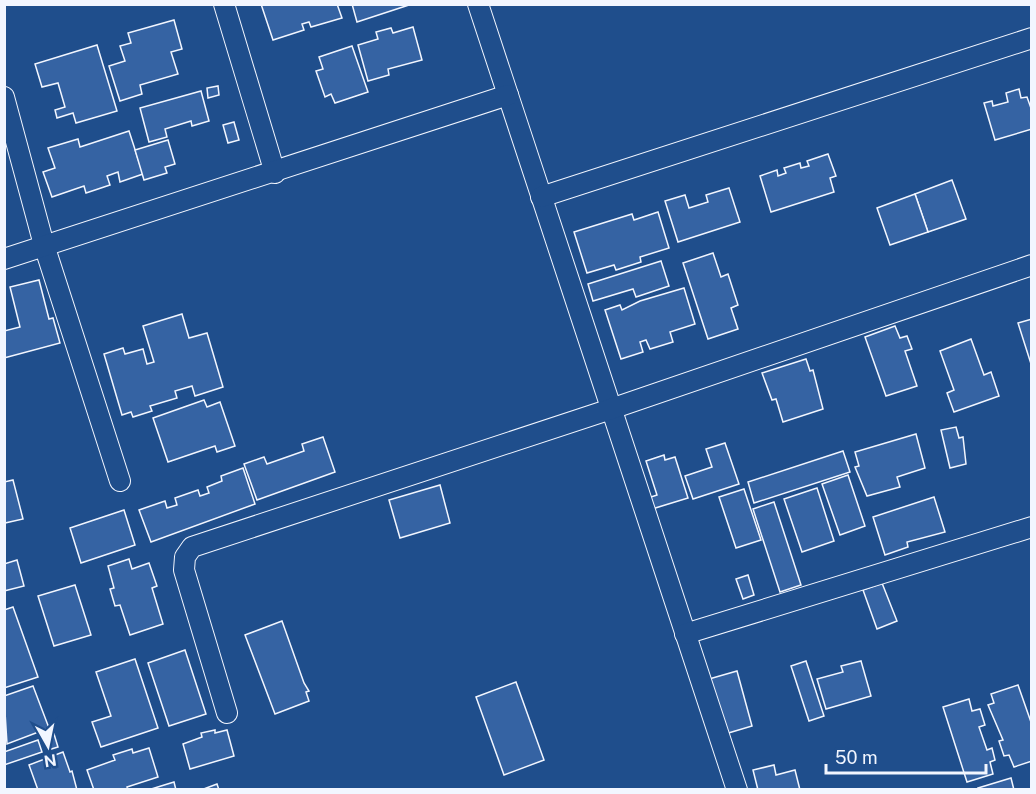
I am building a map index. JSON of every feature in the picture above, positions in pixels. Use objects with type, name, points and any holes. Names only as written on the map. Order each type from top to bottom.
[{"type":"street","points":[[224,4],[275,173]]},
{"type":"street","points":[[478,4],[737,789]]},
{"type":"street","points":[[541,197],[1032,38]]},
{"type":"street","points":[[4,259],[275,173],[508,95]]},
{"type":"street","points":[[4,97],[44,245],[120,481]]},
{"type":"street","points":[[227,713],[184,570],[185,557],[192,547],[611,409],[1032,265]]},
{"type":"street","points":[[684,634],[1032,527]]},
{"type":"building","points":[[261,4],[337,4],[342,18],[311,27],[309,22],[302,24],[304,30],[273,40]]},
{"type":"building","points":[[352,4],[412,4],[357,22]]},
{"type":"building","points":[[174,20],[182,49],[171,52],[178,74],[140,85],[142,94],[120,101],[109,66],[125,61],[120,46],[131,43],[128,33]]},
{"type":"building","points":[[413,27],[422,60],[388,69],[389,75],[368,81],[358,45],[378,39],[376,32],[391,28],[393,33]]},
{"type":"building","points":[[97,45],[117,111],[76,123],[73,113],[57,118],[55,110],[65,107],[58,83],[42,87],[35,64]]},
{"type":"building","points":[[352,46],[368,92],[335,103],[331,94],[325,97],[316,71],[323,69],[319,57]]},
{"type":"building","points":[[218,86],[219,95],[208,98],[207,88]]},
{"type":"building","points":[[1019,89],[1021,98],[1027,97],[1032,111],[1032,129],[995,140],[984,103],[992,101],[993,106],[1008,102],[1006,93]]},
{"type":"building","points":[[201,91],[209,121],[192,126],[191,121],[165,129],[167,137],[149,142],[140,108]]},
{"type":"building","points":[[234,122],[239,140],[228,143],[223,125]]},
{"type":"building","points":[[129,131],[143,174],[120,182],[118,172],[107,176],[110,185],[86,193],[84,186],[52,197],[43,172],[55,168],[48,148],[78,139],[80,147]]},
{"type":"building","points":[[168,140],[175,164],[165,167],[167,173],[144,180],[135,150]]},
{"type":"building","points":[[828,154],[836,176],[830,178],[834,192],[771,212],[760,176],[777,170],[778,176],[786,173],[784,168],[800,163],[801,168],[809,166],[807,161]]},
{"type":"building","points":[[952,180],[966,219],[928,232],[915,194]]},
{"type":"building","points":[[729,188],[740,222],[678,242],[665,201],[685,195],[689,208],[708,202],[706,195]]},
{"type":"building","points":[[915,194],[928,232],[890,245],[877,208]]},
{"type":"building","points":[[658,212],[669,248],[640,257],[641,262],[616,270],[614,265],[587,273],[574,232],[632,214],[634,220]]},
{"type":"building","points":[[713,253],[721,277],[728,274],[738,305],[731,308],[738,329],[708,339],[683,263]]},
{"type":"building","points":[[661,261],[669,286],[636,297],[633,289],[593,301],[588,284]]},
{"type":"building","points":[[39,280],[49,319],[53,318],[60,343],[4,358],[4,331],[20,327],[10,287]]},
{"type":"building","points":[[684,288],[695,324],[670,332],[673,342],[650,349],[646,340],[640,342],[643,352],[621,359],[605,310],[620,305],[622,310],[640,301]]},
{"type":"building","points":[[182,314],[189,338],[207,333],[223,387],[195,396],[192,386],[175,391],[177,398],[150,406],[152,411],[133,417],[131,412],[122,415],[104,354],[123,348],[125,354],[143,349],[147,364],[154,362],[143,326]]},
{"type":"building","points":[[1032,319],[1032,367],[1018,323]]},
{"type":"building","points":[[895,326],[900,338],[907,336],[912,349],[905,351],[917,386],[886,396],[865,337]]},
{"type":"building","points":[[971,339],[984,375],[991,372],[999,396],[954,412],[947,393],[954,390],[940,351]]},
{"type":"building","points":[[806,359],[810,371],[813,370],[823,409],[783,422],[776,399],[772,400],[762,373]]},
{"type":"building","points":[[204,400],[207,407],[220,402],[235,446],[217,452],[215,446],[168,462],[153,418]]},
{"type":"building","points":[[956,427],[959,438],[963,437],[966,464],[950,468],[941,430]]},
{"type":"building","points":[[916,434],[925,468],[897,477],[900,487],[867,496],[855,467],[859,466],[855,452]]},
{"type":"building","points":[[323,437],[335,472],[257,500],[244,464],[264,457],[267,464],[304,451],[302,444]]},
{"type":"building","points":[[725,443],[739,484],[693,499],[685,476],[712,467],[706,449]]},
{"type":"building","points":[[843,451],[850,472],[754,503],[748,482]]},
{"type":"building","points":[[664,455],[665,460],[675,457],[688,498],[652,509],[648,498],[657,495],[646,461]]},
{"type":"building","points":[[243,468],[255,504],[151,542],[139,510],[165,501],[167,508],[177,505],[175,498],[198,490],[200,496],[209,493],[207,487],[222,481],[221,476]]},
{"type":"building","points":[[848,475],[865,526],[840,535],[822,484]]},
{"type":"building","points":[[13,480],[23,519],[5,523],[4,482]]},
{"type":"building","points":[[440,485],[450,523],[400,538],[389,500]]},
{"type":"building","points":[[817,488],[834,541],[802,552],[784,499]]},
{"type":"building","points":[[744,489],[761,540],[736,548],[719,497]]},
{"type":"building","points":[[934,497],[945,532],[907,542],[908,547],[885,555],[873,517]]},
{"type":"building","points":[[774,502],[801,585],[780,592],[753,509]]},
{"type":"building","points":[[124,510],[135,545],[81,563],[70,528]]},
{"type":"building","points":[[129,559],[132,569],[149,563],[157,586],[152,588],[163,624],[130,635],[120,605],[115,606],[110,589],[114,588],[108,566]]},
{"type":"building","points":[[17,560],[24,586],[4,591],[4,564]]},
{"type":"building","points":[[748,575],[754,595],[743,599],[736,579]]},
{"type":"building","points":[[882,583],[897,621],[877,629],[863,590]]},
{"type":"building","points":[[75,585],[91,635],[54,646],[38,596]]},
{"type":"building","points":[[13,607],[38,677],[4,688],[4,610]]},
{"type":"building","points":[[282,621],[309,691],[306,692],[309,701],[275,714],[245,635]]},
{"type":"building","points":[[185,650],[206,714],[169,726],[148,663]]},
{"type":"building","points":[[135,659],[158,728],[101,747],[92,722],[111,716],[96,672]]},
{"type":"building","points":[[806,661],[824,716],[809,721],[791,666]]},
{"type":"building","points":[[861,661],[871,696],[826,709],[817,679],[843,672],[841,666]]},
{"type":"building","points":[[737,671],[752,726],[725,734],[709,679]]},
{"type":"building","points":[[516,682],[544,760],[504,775],[476,697]]},
{"type":"building","points":[[1018,685],[1032,725],[1032,761],[1014,767],[1009,755],[1004,756],[999,741],[1003,740],[988,705],[994,703],[991,694]]},
{"type":"building","points":[[33,686],[49,728],[7,744],[4,696]]},
{"type":"building","points":[[969,699],[972,711],[980,709],[985,725],[979,727],[987,750],[992,748],[995,760],[990,762],[993,774],[967,782],[943,707]]},
{"type":"building","points":[[215,730],[215,733],[227,730],[234,756],[190,769],[183,744],[202,737],[201,733]]},
{"type":"building","points":[[54,734],[58,747],[48,750],[44,737]]},
{"type":"building","points":[[38,740],[42,752],[4,765],[4,752]]},
{"type":"building","points":[[149,748],[158,777],[127,787],[128,790],[94,790],[87,770],[115,760],[113,755],[132,749],[133,753]]},
{"type":"building","points":[[63,752],[70,772],[72,771],[77,790],[38,790],[29,765]]},
{"type":"building","points":[[774,765],[776,775],[795,770],[800,790],[758,790],[753,770]]},
{"type":"building","points":[[1011,778],[1014,790],[979,790],[978,788]]},
{"type":"building","points":[[174,782],[176,790],[148,790]]},
{"type":"building","points":[[217,784],[219,790],[201,790]]}]
